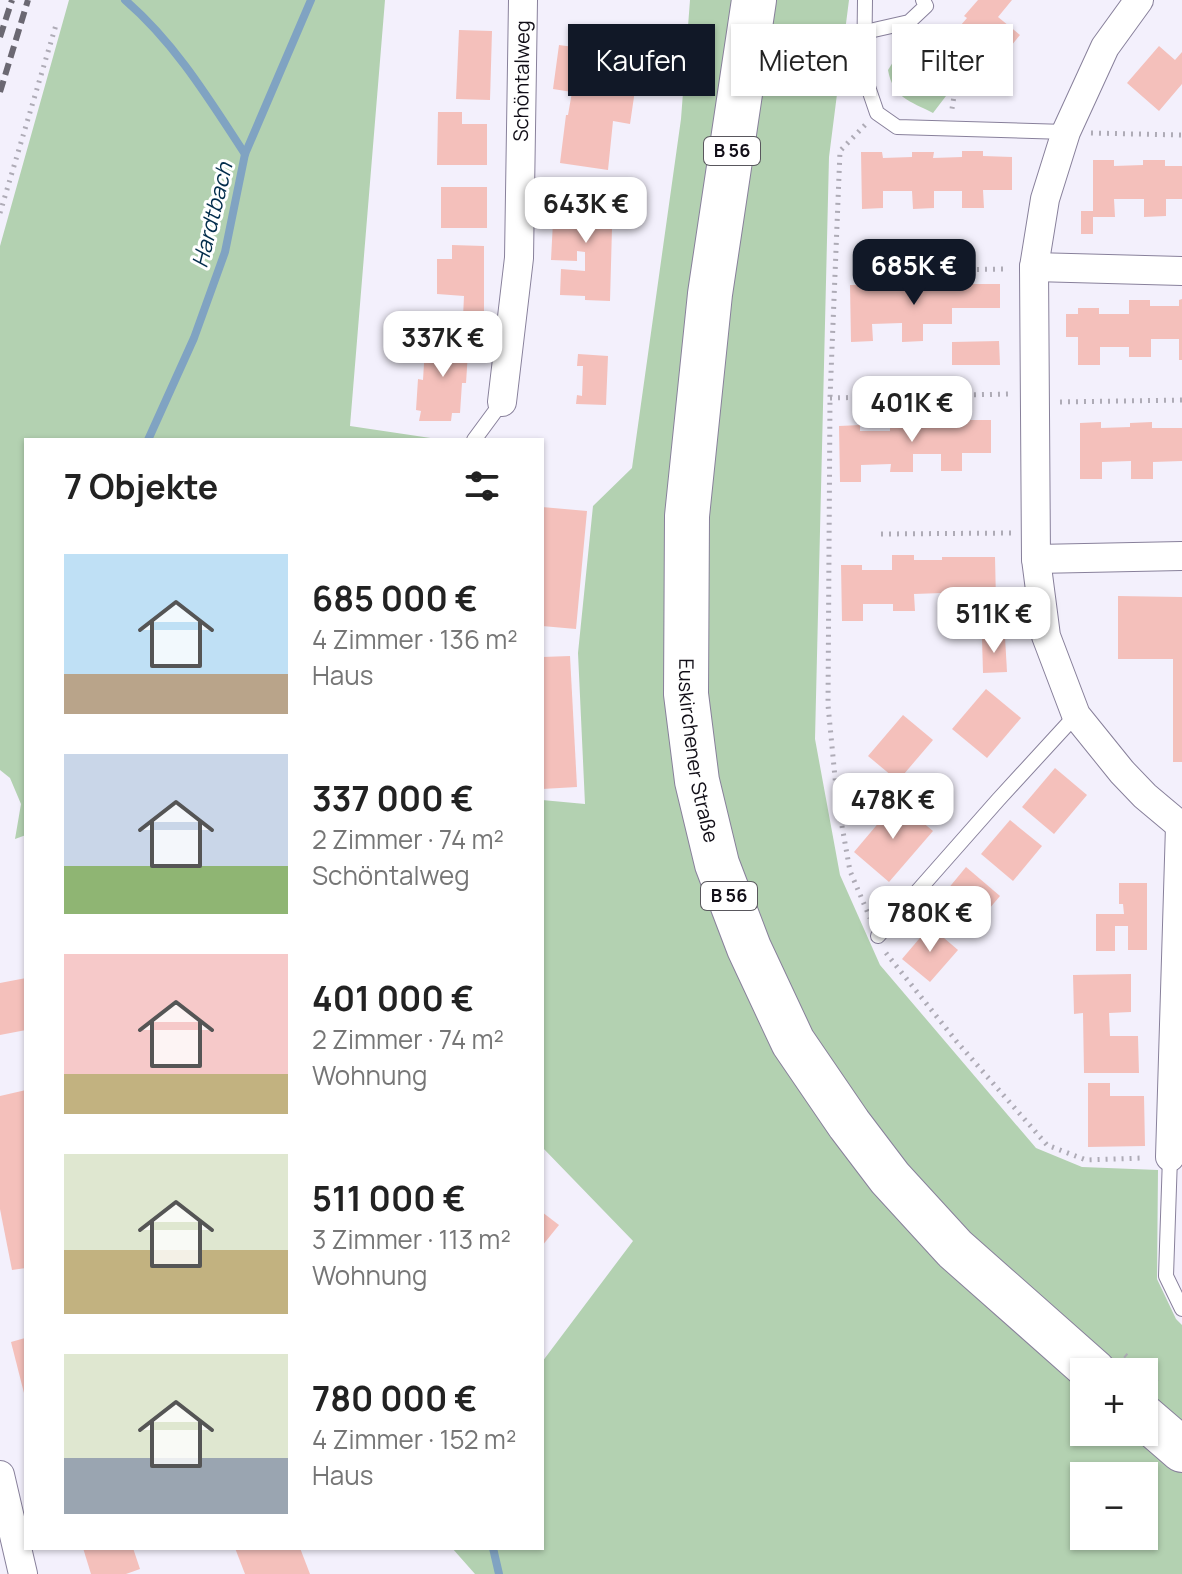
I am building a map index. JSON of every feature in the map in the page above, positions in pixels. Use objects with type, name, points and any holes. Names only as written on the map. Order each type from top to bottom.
[{"type":"main road","name":"Euskirchener Straße","points":[[754,0],[710,294],[687,516],[686,694],[697,781],[717,864],[749,948],[793,1042],[881,1167],[955,1249],[1102,1358]]},
{"type":"main road","points":[[1158,1407],[1182,1450]]},
{"type":"street","name":"Schöntalweg","points":[[502,402],[519,258],[523,0]]},
{"type":"street","points":[[1139,0],[1105,47],[1066,132],[1045,199],[1034,267],[1037,546],[1046,636],[1076,715],[1129,780],[1181,826],[1170,1157]]},
{"type":"street","points":[[1034,267],[1182,271]]},
{"type":"street","points":[[1037,546],[1182,556]]},
{"type":"street","points":[[0,1475],[23,1574]]},
{"type":"lane","points":[[865,0],[865,24]]},
{"type":"lane","points":[[900,24],[909,22],[926,6],[923,0]]},
{"type":"lane","points":[[876,30],[892,26]]},
{"type":"lane","points":[[871,96],[877,113],[897,127],[1066,132]]},
{"type":"lane","name":"Schöntalweg","points":[[475,438],[502,402]]},
{"type":"lane","points":[[878,936],[1076,715]]},
{"type":"lane","points":[[1170,1157],[1166,1276],[1182,1309]]},
{"type":"path","points":[[0,213],[56,25]]},
{"type":"path","points":[[950,128],[954,96]]},
{"type":"path","points":[[877,113],[840,151],[830,398],[829,721],[837,798],[850,871],[888,957],[1047,1145],[1086,1160],[1170,1157]]},
{"type":"path","points":[[1066,132],[1182,135]]},
{"type":"path","points":[[857,271],[1034,267]]},
{"type":"path","points":[[830,398],[1182,400]]},
{"type":"path","points":[[881,534],[1037,546]]},
{"type":"green space","points":[[69,0],[385,0],[350,426],[431,438],[24,438],[24,836],[15,839],[21,804],[10,778],[0,770],[0,246]]},
{"type":"green space","points":[[690,0],[849,0],[846,24],[731,24],[731,96],[837,96],[829,157],[815,739],[840,875],[880,965],[1036,1148],[1082,1167],[1158,1170],[1157,1279],[1176,1319],[1182,1325],[1182,1574],[475,1574],[454,1550],[544,1550],[544,1359],[633,1241],[544,1149],[544,800],[585,804],[578,653],[593,506],[632,468],[683,96],[715,96],[715,24],[688,24]]},
{"type":"green space","points":[[892,64],[892,83],[890,79],[888,70]]},
{"type":"green space","points":[[902,96],[946,96],[933,113]]},
{"type":"building","points":[[978,0],[1012,0],[998,17],[1007,24],[962,24],[967,18],[964,16]]},
{"type":"building","points":[[1013,29],[1020,35],[1013,44]]},
{"type":"building","points":[[459,30],[492,31],[490,100],[456,99]]},
{"type":"building","points":[[559,45],[568,46],[568,91],[553,89]]},
{"type":"building","points":[[1159,46],[1175,60],[1182,52],[1182,84],[1159,111],[1127,83]]},
{"type":"building","points":[[571,96],[634,96],[630,124],[613,121],[608,170],[560,163]]},
{"type":"building","points":[[438,112],[462,112],[462,124],[487,124],[487,165],[437,165]]},
{"type":"building","points":[[962,151],[983,151],[983,156],[1012,157],[1012,190],[983,190],[984,208],[962,208],[962,191],[934,191],[934,208],[913,209],[912,191],[883,191],[883,208],[862,209],[861,152],[882,152],[883,158],[912,157],[912,152],[934,152],[933,158],[962,157]]},
{"type":"building","points":[[1093,160],[1114,160],[1114,166],[1143,165],[1143,160],[1165,160],[1165,166],[1182,166],[1182,199],[1166,199],[1166,216],[1144,217],[1144,199],[1114,199],[1115,217],[1093,217],[1093,234],[1081,234],[1081,211],[1093,211]]},
{"type":"building","points":[[441,187],[487,187],[487,228],[441,228]]},
{"type":"building","points":[[564,192],[613,192],[610,301],[560,295],[561,269],[585,271],[585,252],[577,251],[577,261],[551,260],[553,221],[587,222],[588,212],[564,212]]},
{"type":"building","points":[[452,245],[484,246],[484,317],[463,317],[464,296],[437,294],[437,259],[452,259]]},
{"type":"building","points":[[952,284],[1000,284],[1000,308],[952,308],[952,324],[923,324],[923,341],[902,342],[902,323],[872,324],[873,341],[851,342],[850,285],[872,285],[872,291],[901,290],[901,285],[923,285],[923,291],[952,290]]},
{"type":"building","points":[[1182,299],[1182,360],[1179,360],[1179,339],[1151,339],[1151,357],[1129,357],[1129,347],[1100,347],[1100,365],[1078,365],[1078,337],[1066,337],[1066,314],[1078,314],[1078,308],[1099,308],[1099,314],[1129,314],[1129,300],[1150,300],[1150,306],[1179,306]]},
{"type":"building","points":[[441,335],[469,337],[466,383],[462,383],[460,413],[452,413],[451,421],[419,421],[421,411],[416,410],[418,379],[423,380],[425,347],[440,348]]},
{"type":"building","points":[[999,341],[1000,365],[952,365],[952,342]]},
{"type":"building","points":[[578,354],[608,356],[606,405],[576,404],[577,395],[582,396],[583,366],[577,366]]},
{"type":"building","points":[[941,414],[961,414],[961,420],[991,420],[991,453],[962,453],[962,471],[941,471],[941,454],[913,454],[913,472],[890,472],[891,464],[861,465],[861,482],[840,482],[839,426],[860,425],[860,431],[890,431],[890,415],[912,415],[912,421],[941,421]]},
{"type":"building","points":[[1101,422],[1101,428],[1152,422],[1152,428],[1182,428],[1182,461],[1153,462],[1153,479],[1131,479],[1131,461],[1102,462],[1102,479],[1080,479],[1080,423]]},
{"type":"building","points":[[544,507],[587,511],[576,629],[544,626]]},
{"type":"building","points":[[892,555],[914,555],[914,560],[995,557],[996,601],[943,601],[942,593],[914,594],[915,611],[893,611],[893,604],[863,604],[863,621],[842,621],[841,565],[862,565],[862,570],[892,570]]},
{"type":"building","points":[[1118,596],[1182,597],[1182,762],[1173,762],[1173,659],[1118,659]]},
{"type":"building","points":[[1005,637],[1007,672],[983,673],[982,638]]},
{"type":"building","points":[[570,656],[577,787],[544,789],[544,657]]},
{"type":"building","points":[[986,689],[1021,718],[987,758],[952,729]]},
{"type":"building","points":[[903,715],[933,740],[898,781],[868,756]]},
{"type":"building","points":[[1055,768],[1087,795],[1054,834],[1022,807]]},
{"type":"building","points":[[897,801],[933,831],[889,882],[854,852]]},
{"type":"building","points":[[1010,820],[1042,846],[1013,881],[981,854]]},
{"type":"building","points":[[966,867],[1000,896],[972,929],[938,901]]},
{"type":"building","points":[[1119,883],[1147,883],[1147,950],[1128,950],[1128,926],[1115,926],[1115,951],[1096,951],[1096,914],[1124,914],[1123,904],[1119,904]]},
{"type":"building","points":[[930,926],[958,950],[930,982],[902,959]]},
{"type":"building","points":[[1131,974],[1131,1012],[1109,1013],[1110,1036],[1138,1036],[1139,1073],[1084,1073],[1083,1013],[1074,1014],[1073,975]]},
{"type":"building","points":[[24,978],[24,1030],[0,1035],[0,983]]},
{"type":"building","points":[[1088,1083],[1110,1083],[1110,1096],[1144,1096],[1145,1146],[1088,1147]]},
{"type":"building","points":[[24,1090],[24,1268],[12,1270],[0,1209],[0,1096]]},
{"type":"building","points":[[544,1214],[559,1225],[544,1244]]},
{"type":"building","points":[[24,1338],[24,1393],[11,1342]]},
{"type":"building","points":[[84,1550],[134,1550],[140,1569],[126,1574],[91,1574]]},
{"type":"building","points":[[236,1550],[301,1550],[310,1574],[245,1574]]},
{"type":"waterway","points":[[125,0],[175,53],[245,154]]},
{"type":"waterway","name":"Hardtbach","points":[[149,438],[194,338],[225,252],[245,154],[311,0]]},
{"type":"waterway","name":"Hardtbach","points":[[493,1550],[499,1574]]},
{"type":"railway","points":[[0,37],[12,0]]},
{"type":"railway","points":[[0,92],[28,0]]}]
